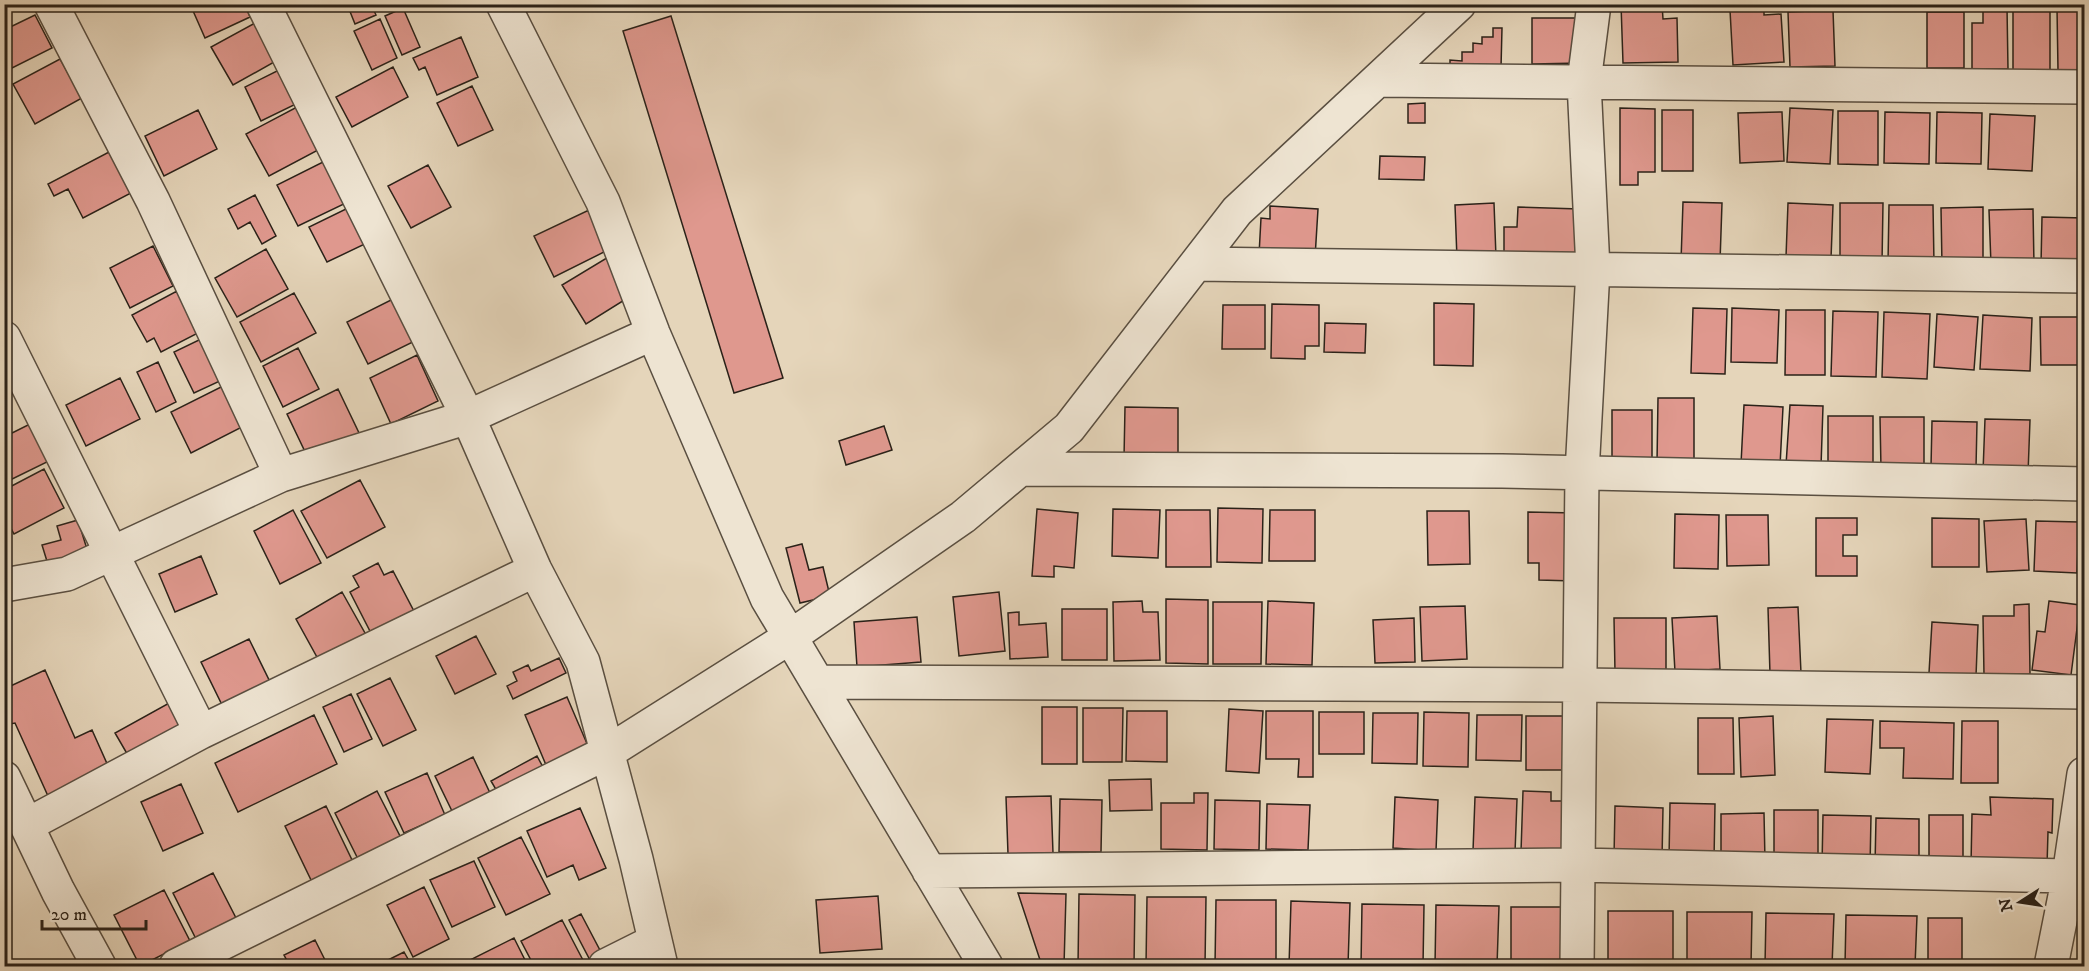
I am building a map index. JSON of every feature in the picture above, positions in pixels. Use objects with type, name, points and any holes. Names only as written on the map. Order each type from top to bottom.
[{"type":"street","points":[[51,4],[153,201],[281,475]]},
{"type":"street","points":[[263,4],[468,417],[535,570],[583,662],[608,752],[658,954],[604,966]]},
{"type":"street","points":[[503,4],[603,202],[653,333],[767,598],[986,966]]},
{"type":"street","points":[[176,966],[608,752],[790,637],[963,516],[1069,428],[1236,211],[1459,4]]},
{"type":"street","points":[[1578,966],[1582,473],[1593,269],[1584,82],[1594,4]]},
{"type":"street","points":[[1378,80],[2085,87]]},
{"type":"street","points":[[1196,264],[2085,276]]},
{"type":"street","points":[[4,585],[67,573],[281,475],[468,417],[653,333]]},
{"type":"street","points":[[4,338],[201,732]]},
{"type":"street","points":[[1020,470],[1582,473],[2085,484]]},
{"type":"street","points":[[27,825],[201,732],[535,570]]},
{"type":"street","points":[[817,682],[1580,685],[2085,692]]},
{"type":"street","points":[[2051,966],[2081,822],[2085,774]]},
{"type":"street","points":[[4,778],[58,891],[99,966]]},
{"type":"street","points":[[929,871],[1578,865],[2069,876]]},
{"type":"building","points":[[190,4],[245,4],[250,17],[205,38]]},
{"type":"building","points":[[347,4],[371,4],[376,15],[355,24]]},
{"type":"building","points":[[1621,4],[1662,4],[1663,19],[1677,18],[1678,62],[1623,63]]},
{"type":"building","points":[[1983,7],[2007,7],[2008,69],[1972,69],[1972,23],[1983,23]]},
{"type":"building","points":[[403,8],[420,47],[402,55],[385,16]]},
{"type":"building","points":[[1764,8],[1764,15],[1781,14],[1784,62],[1733,65],[1730,10]]},
{"type":"building","points":[[2057,8],[2084,8],[2084,70],[2058,70]]},
{"type":"building","points":[[2013,9],[2050,9],[2050,70],[2013,70]]},
{"type":"building","points":[[1833,10],[1835,66],[1790,67],[1788,12]]},
{"type":"building","points":[[1927,12],[1964,12],[1964,68],[1927,68]]},
{"type":"building","points":[[35,15],[52,48],[4,72],[4,30]]},
{"type":"building","points":[[671,16],[783,378],[734,393],[623,31]]},
{"type":"building","points":[[1532,18],[1582,18],[1582,63],[1532,64]]},
{"type":"building","points":[[380,19],[397,58],[372,70],[354,31]]},
{"type":"building","points":[[255,23],[276,61],[233,85],[211,47]]},
{"type":"building","points":[[1493,28],[1502,28],[1501,68],[1450,67],[1450,60],[1462,61],[1462,52],[1473,52],[1473,43],[1482,44],[1482,37],[1493,37]]},
{"type":"building","points":[[461,37],[478,77],[437,95],[425,67],[419,70],[413,58]]},
{"type":"building","points":[[60,59],[82,98],[35,124],[13,84]]},
{"type":"building","points":[[393,67],[408,97],[352,127],[336,97]]},
{"type":"building","points":[[279,70],[296,104],[261,121],[245,87]]},
{"type":"building","points":[[472,86],[493,130],[458,146],[437,103]]},
{"type":"building","points":[[1425,103],[1425,123],[1408,123],[1408,104]]},
{"type":"building","points":[[297,107],[320,149],[269,176],[246,134]]},
{"type":"building","points":[[1620,108],[1655,109],[1655,172],[1638,172],[1638,185],[1620,185]]},
{"type":"building","points":[[1790,108],[1833,110],[1830,164],[1787,162]]},
{"type":"building","points":[[198,110],[217,149],[164,176],[145,136]]},
{"type":"building","points":[[1662,110],[1693,110],[1693,171],[1662,171]]},
{"type":"building","points":[[1838,111],[1878,111],[1878,165],[1838,164]]},
{"type":"building","points":[[1782,112],[1784,161],[1740,163],[1738,113]]},
{"type":"building","points":[[1885,112],[1930,113],[1929,164],[1884,163]]},
{"type":"building","points":[[1937,112],[1982,113],[1981,164],[1936,163]]},
{"type":"building","points":[[1990,114],[2035,116],[2032,171],[1988,169]]},
{"type":"building","points":[[109,152],[131,193],[83,218],[68,189],[54,196],[48,184]]},
{"type":"building","points":[[1380,156],[1425,157],[1424,180],[1379,179]]},
{"type":"building","points":[[325,161],[346,203],[298,226],[277,185]]},
{"type":"building","points":[[428,165],[451,207],[411,228],[388,186]]},
{"type":"building","points":[[255,195],[276,236],[262,244],[250,222],[238,229],[228,209]]},
{"type":"building","points":[[1683,202],[1722,203],[1720,262],[1681,261]]},
{"type":"building","points":[[1494,203],[1496,257],[1457,259],[1455,205]]},
{"type":"building","points":[[1788,203],[1833,205],[1831,259],[1786,257]]},
{"type":"building","points":[[1840,203],[1883,203],[1882,264],[1840,264]]},
{"type":"building","points":[[1889,205],[1933,205],[1934,264],[1888,264]]},
{"type":"building","points":[[1270,206],[1318,209],[1315,258],[1259,255],[1261,218],[1270,219]]},
{"type":"building","points":[[350,207],[367,243],[327,262],[309,227]]},
{"type":"building","points":[[1518,207],[1579,209],[1578,260],[1504,258],[1504,227],[1517,227]]},
{"type":"building","points":[[1983,207],[1983,265],[1942,266],[1941,208]]},
{"type":"building","points":[[2033,209],[2034,265],[1991,265],[1989,210]]},
{"type":"building","points":[[589,210],[608,250],[554,277],[534,236]]},
{"type":"building","points":[[2042,217],[2084,218],[2084,266],[2041,265]]},
{"type":"building","points":[[153,246],[173,286],[130,308],[110,268]]},
{"type":"building","points":[[266,249],[288,289],[237,317],[215,278]]},
{"type":"building","points":[[610,256],[634,294],[586,324],[562,285]]},
{"type":"building","points":[[177,291],[198,333],[161,352],[154,338],[147,342],[132,315]]},
{"type":"building","points":[[294,293],[316,333],[261,362],[240,322]]},
{"type":"building","points":[[397,297],[419,339],[368,364],[347,322]]},
{"type":"building","points":[[1434,303],[1474,304],[1473,366],[1434,365]]},
{"type":"building","points":[[1272,304],[1319,305],[1319,346],[1305,346],[1305,359],[1271,358]]},
{"type":"building","points":[[1223,305],[1265,305],[1265,349],[1222,349]]},
{"type":"building","points":[[1693,308],[1727,309],[1725,374],[1691,373]]},
{"type":"building","points":[[1732,308],[1779,310],[1777,363],[1731,362]]},
{"type":"building","points":[[1786,310],[1825,310],[1825,375],[1785,375]]},
{"type":"building","points":[[1833,311],[1878,312],[1876,377],[1831,376]]},
{"type":"building","points":[[1884,312],[1930,314],[1927,379],[1882,377]]},
{"type":"building","points":[[1937,314],[1978,317],[1974,370],[1934,367]]},
{"type":"building","points":[[1983,315],[2032,318],[2030,371],[1980,369]]},
{"type":"building","points":[[2040,317],[2084,317],[2084,365],[2041,365]]},
{"type":"building","points":[[1325,323],[1366,324],[1365,353],[1324,352]]},
{"type":"building","points":[[201,339],[220,381],[194,393],[174,352]]},
{"type":"building","points":[[298,348],[319,389],[283,407],[263,366]]},
{"type":"building","points":[[417,355],[438,401],[391,424],[370,378]]},
{"type":"building","points":[[158,362],[176,402],[156,412],[137,372]]},
{"type":"building","points":[[120,378],[140,419],[86,446],[66,405]]},
{"type":"building","points":[[223,386],[244,426],[191,453],[171,412]]},
{"type":"building","points":[[338,389],[360,435],[309,460],[287,414]]},
{"type":"building","points":[[1658,398],[1694,398],[1694,464],[1657,463]]},
{"type":"building","points":[[1744,405],[1783,407],[1780,466],[1741,464]]},
{"type":"building","points":[[1790,405],[1823,406],[1821,467],[1786,465]]},
{"type":"building","points":[[1125,407],[1178,408],[1178,458],[1124,458]]},
{"type":"building","points":[[1612,410],[1652,410],[1652,464],[1612,464]]},
{"type":"building","points":[[1828,416],[1873,416],[1873,470],[1828,470]]},
{"type":"building","points":[[1880,417],[1924,417],[1924,469],[1881,469]]},
{"type":"building","points":[[1985,419],[2030,420],[2028,474],[1983,472]]},
{"type":"building","points":[[1932,421],[1977,422],[1976,468],[1931,467]]},
{"type":"building","points":[[30,424],[49,461],[4,483],[4,455],[7,453],[4,437]]},
{"type":"building","points":[[884,426],[892,450],[846,465],[839,441]]},
{"type":"building","points":[[44,469],[64,508],[14,534],[4,515],[4,490]]},
{"type":"building","points":[[360,480],[385,527],[327,558],[301,511]]},
{"type":"building","points":[[1218,508],[1263,509],[1262,563],[1217,562]]},
{"type":"building","points":[[1037,509],[1078,513],[1074,568],[1054,566],[1054,577],[1032,576]]},
{"type":"building","points":[[1113,509],[1160,510],[1158,558],[1112,556]]},
{"type":"building","points":[[293,510],[321,563],[280,584],[254,531]]},
{"type":"building","points":[[1166,510],[1210,510],[1211,567],[1166,567]]},
{"type":"building","points":[[1270,510],[1315,510],[1315,561],[1269,561]]},
{"type":"building","points":[[1427,511],[1469,511],[1470,564],[1428,565]]},
{"type":"building","points":[[1528,512],[1575,513],[1574,581],[1539,580],[1539,563],[1528,563]]},
{"type":"building","points":[[1675,514],[1719,515],[1718,569],[1674,568]]},
{"type":"building","points":[[1726,515],[1768,515],[1769,565],[1727,566]]},
{"type":"building","points":[[1816,518],[1857,518],[1857,535],[1843,535],[1843,556],[1857,556],[1857,576],[1816,576]]},
{"type":"building","points":[[1932,518],[1979,519],[1979,567],[1932,567]]},
{"type":"building","points":[[2026,519],[2029,570],[1987,572],[1984,521]]},
{"type":"building","points":[[78,520],[90,559],[50,571],[42,545],[61,540],[57,526]]},
{"type":"building","points":[[2036,521],[2079,522],[2077,573],[2034,571]]},
{"type":"building","points":[[802,544],[809,570],[823,567],[830,596],[800,603],[786,548]]},
{"type":"building","points":[[201,556],[217,594],[175,612],[159,574]]},
{"type":"building","points":[[378,563],[384,575],[393,571],[417,617],[374,639],[350,592],[359,587],[353,576]]},
{"type":"building","points":[[342,592],[370,642],[323,668],[296,619]]},
{"type":"building","points":[[999,592],[1005,651],[959,656],[953,597]]},
{"type":"building","points":[[1166,599],[1208,600],[1208,664],[1166,663]]},
{"type":"building","points":[[1142,601],[1143,612],[1158,612],[1160,660],[1114,661],[1113,602]]},
{"type":"building","points":[[1268,601],[1314,603],[1312,665],[1266,664]]},
{"type":"building","points":[[2049,601],[2080,605],[2071,675],[2032,670],[2037,631],[2045,632]]},
{"type":"building","points":[[1213,602],[1262,602],[1261,664],[1213,664]]},
{"type":"building","points":[[2029,604],[2030,674],[1984,675],[1983,616],[2014,616],[2014,605]]},
{"type":"building","points":[[1465,606],[1467,659],[1422,661],[1420,607]]},
{"type":"building","points":[[1798,607],[1801,673],[1770,674],[1768,608]]},
{"type":"building","points":[[1062,609],[1107,609],[1107,660],[1062,660]]},
{"type":"building","points":[[1019,612],[1019,625],[1046,623],[1048,657],[1010,659],[1008,613]]},
{"type":"building","points":[[1717,616],[1720,669],[1675,672],[1672,618]]},
{"type":"building","points":[[917,617],[921,662],[857,667],[854,622]]},
{"type":"building","points":[[1414,618],[1415,662],[1375,663],[1373,620]]},
{"type":"building","points":[[1614,618],[1666,618],[1666,672],[1615,672]]},
{"type":"building","points":[[1932,622],[1978,625],[1976,676],[1929,673]]},
{"type":"building","points":[[476,636],[496,674],[455,694],[436,656]]},
{"type":"building","points":[[249,639],[274,690],[226,713],[201,662]]},
{"type":"building","points":[[559,658],[566,673],[513,699],[507,686],[517,681],[513,672],[528,665],[531,671]]},
{"type":"building","points":[[45,670],[75,738],[92,730],[109,768],[48,796],[15,723],[10,724],[4,711],[4,689]]},
{"type":"building","points":[[390,678],[416,730],[383,746],[357,694]]},
{"type":"building","points":[[351,694],[372,739],[344,752],[323,707]]},
{"type":"building","points":[[567,697],[588,746],[546,765],[525,715]]},
{"type":"building","points":[[171,702],[188,733],[133,764],[115,733]]},
{"type":"building","points":[[1042,707],[1077,707],[1077,764],[1042,764]]},
{"type":"building","points":[[1083,708],[1123,708],[1122,762],[1083,762]]},
{"type":"building","points":[[1229,709],[1263,711],[1259,773],[1226,771]]},
{"type":"building","points":[[1127,711],[1167,711],[1167,762],[1126,761]]},
{"type":"building","points":[[1266,711],[1313,711],[1313,777],[1298,777],[1299,759],[1266,759]]},
{"type":"building","points":[[1319,712],[1364,712],[1364,754],[1319,754]]},
{"type":"building","points":[[1424,712],[1469,713],[1468,767],[1423,766]]},
{"type":"building","points":[[1373,713],[1418,713],[1417,764],[1372,763]]},
{"type":"building","points":[[314,715],[337,764],[238,812],[215,763]]},
{"type":"building","points":[[1477,715],[1522,715],[1521,761],[1476,760]]},
{"type":"building","points":[[1526,716],[1576,716],[1575,770],[1526,770]]},
{"type":"building","points":[[1773,716],[1775,775],[1741,777],[1739,718]]},
{"type":"building","points":[[1698,718],[1733,718],[1734,774],[1698,774]]},
{"type":"building","points":[[1827,719],[1873,720],[1870,774],[1825,772]]},
{"type":"building","points":[[1880,721],[1954,723],[1953,779],[1903,778],[1904,748],[1880,748]]},
{"type":"building","points":[[1962,721],[1998,721],[1998,783],[1961,783]]},
{"type":"building","points":[[537,756],[544,769],[498,793],[491,781]]},
{"type":"building","points":[[473,757],[490,793],[452,811],[435,776]]},
{"type":"building","points":[[427,773],[445,815],[404,833],[385,792]]},
{"type":"building","points":[[1151,779],[1152,810],[1110,811],[1109,780]]},
{"type":"building","points":[[181,784],[203,833],[163,851],[141,802]]},
{"type":"building","points":[[377,791],[401,838],[358,859],[335,813]]},
{"type":"building","points":[[1523,791],[1551,792],[1551,801],[1572,801],[1571,853],[1521,852]]},
{"type":"building","points":[[1194,793],[1208,793],[1207,850],[1161,849],[1161,803],[1194,803]]},
{"type":"building","points":[[1051,796],[1053,853],[1008,854],[1006,797]]},
{"type":"building","points":[[1395,797],[1438,800],[1436,851],[1393,848]]},
{"type":"building","points":[[1475,797],[1517,799],[1515,853],[1473,851]]},
{"type":"building","points":[[1990,797],[2053,799],[2052,833],[2048,832],[2047,866],[1971,865],[1972,814],[1991,815]]},
{"type":"building","points":[[1060,799],[1102,800],[1101,852],[1059,852]]},
{"type":"building","points":[[1215,800],[1260,801],[1259,850],[1214,849]]},
{"type":"building","points":[[1670,803],[1715,804],[1714,860],[1669,859]]},
{"type":"building","points":[[1267,804],[1310,805],[1308,850],[1266,849]]},
{"type":"building","points":[[326,806],[353,862],[312,882],[285,826]]},
{"type":"building","points":[[1615,806],[1663,808],[1662,859],[1614,857]]},
{"type":"building","points":[[580,808],[606,868],[579,880],[573,865],[547,877],[527,831]]},
{"type":"building","points":[[1774,810],[1818,810],[1818,860],[1774,859]]},
{"type":"building","points":[[1764,813],[1765,861],[1721,862],[1721,814]]},
{"type":"building","points":[[1823,815],[1871,816],[1870,867],[1822,866]]},
{"type":"building","points":[[1929,815],[1963,815],[1963,870],[1929,870]]},
{"type":"building","points":[[1876,818],[1919,819],[1919,866],[1875,866]]},
{"type":"building","points":[[521,837],[550,894],[506,915],[478,858]]},
{"type":"building","points":[[474,861],[495,907],[452,927],[430,880]]},
{"type":"building","points":[[213,873],[236,918],[196,939],[173,893]]},
{"type":"building","points":[[424,887],[449,939],[413,957],[387,905]]},
{"type":"building","points":[[164,890],[190,941],[140,966],[114,915]]},
{"type":"building","points":[[1018,893],[1066,894],[1064,966],[1042,966]]},
{"type":"building","points":[[1079,894],[1135,895],[1134,966],[1078,966]]},
{"type":"building","points":[[878,896],[882,949],[820,953],[816,900]]},
{"type":"building","points":[[1147,897],[1206,897],[1205,966],[1146,966]]},
{"type":"building","points":[[1216,900],[1276,900],[1276,966],[1215,966]]},
{"type":"building","points":[[1291,901],[1350,903],[1348,966],[1289,966]]},
{"type":"building","points":[[1362,904],[1424,905],[1423,966],[1361,966]]},
{"type":"building","points":[[1436,905],[1499,906],[1497,966],[1435,966]]},
{"type":"building","points":[[1511,907],[1573,907],[1573,966],[1511,966]]},
{"type":"building","points":[[1608,911],[1673,911],[1673,966],[1608,966]]},
{"type":"building","points":[[1687,912],[1752,912],[1751,966],[1687,966]]},
{"type":"building","points":[[1766,913],[1834,914],[1832,966],[1765,966]]},
{"type":"building","points":[[581,914],[603,956],[591,962],[569,920]]},
{"type":"building","points":[[1846,915],[1917,916],[1915,966],[1845,966]]},
{"type":"building","points":[[1928,918],[1962,918],[1962,966],[1928,966]]},
{"type":"building","points":[[562,920],[585,964],[534,966],[521,941]]},
{"type":"building","points":[[514,938],[528,966],[471,966],[468,961]]},
{"type":"building","points":[[315,940],[328,966],[290,966],[284,955]]},
{"type":"building","points":[[404,952],[412,966],[376,966]]}]
